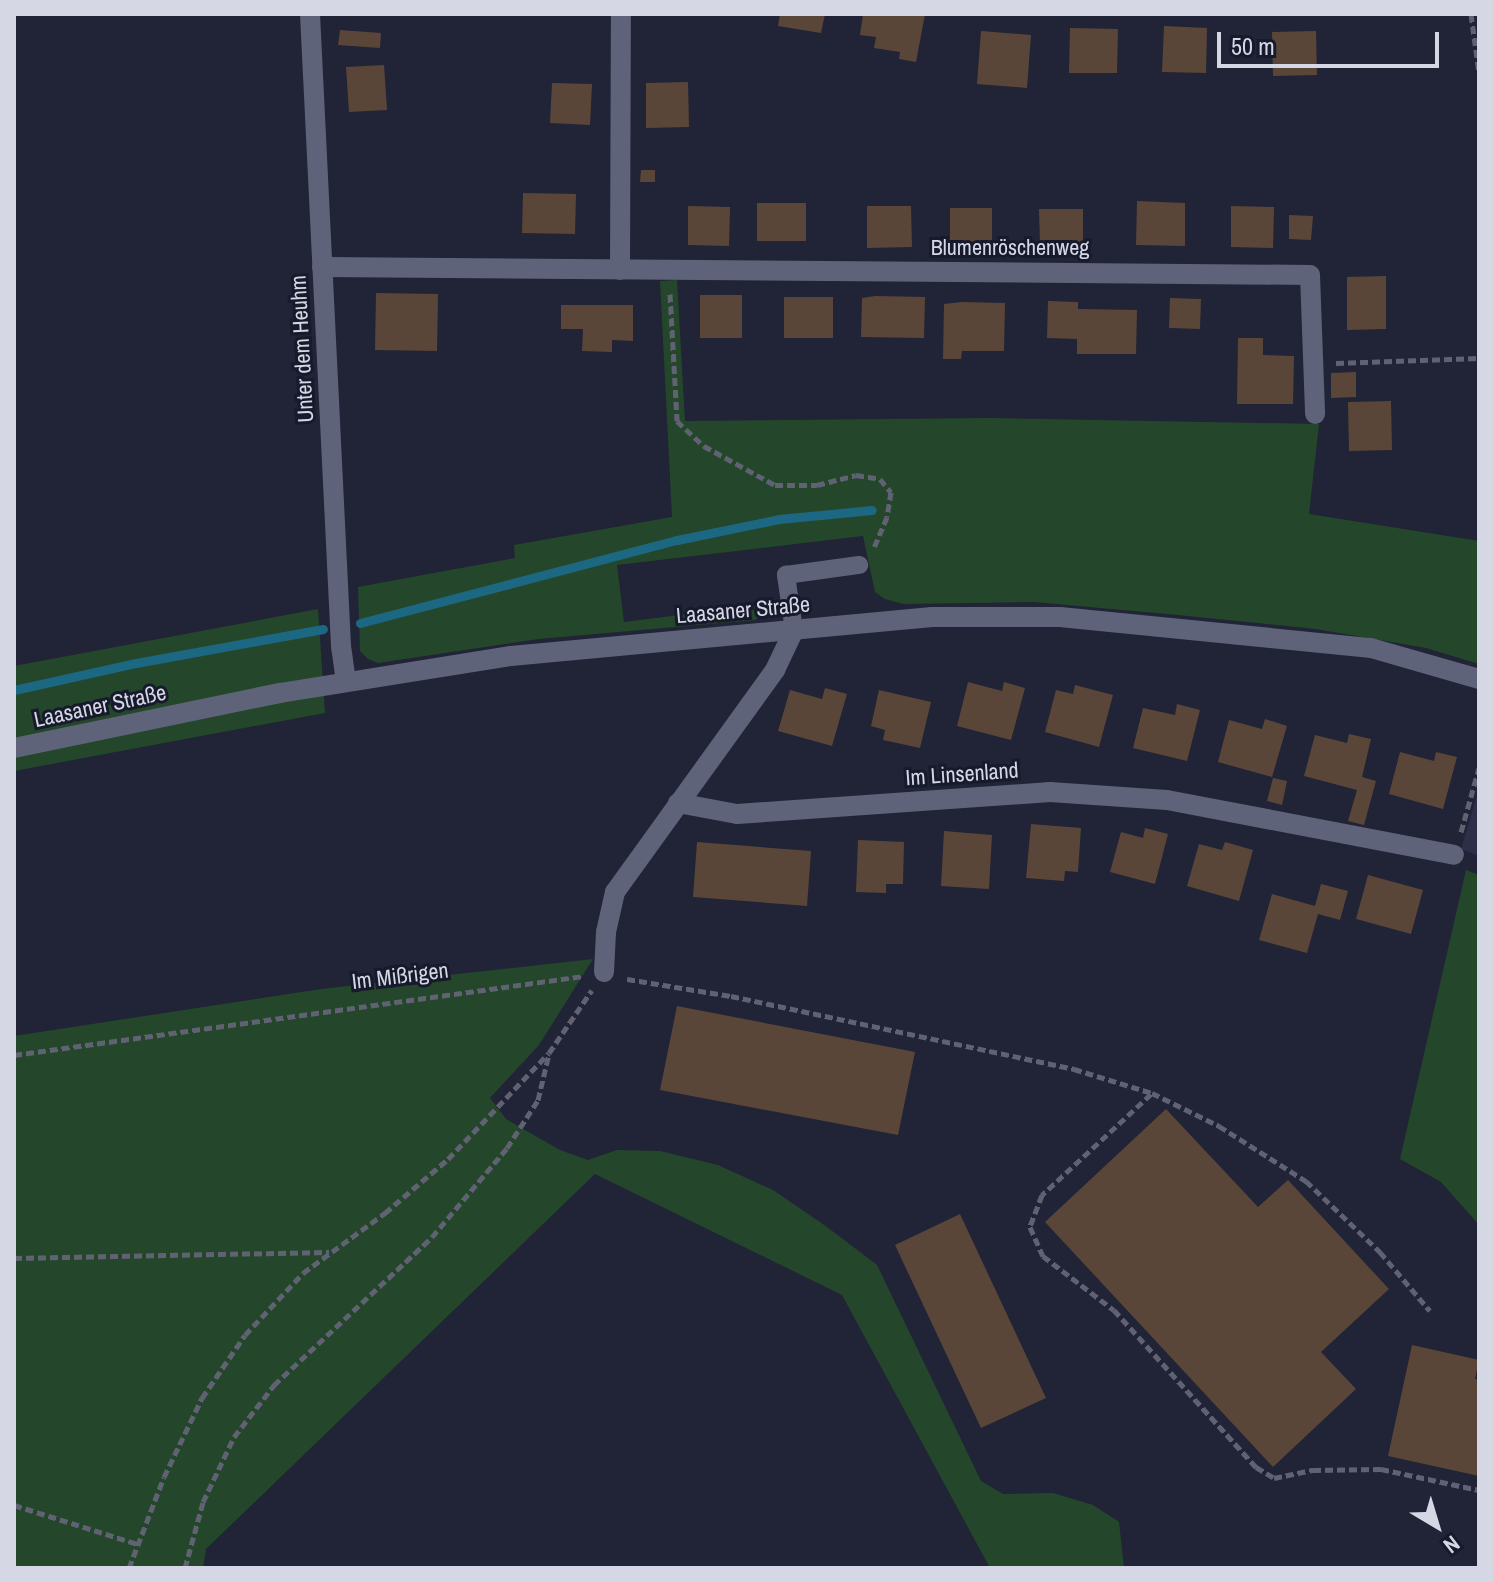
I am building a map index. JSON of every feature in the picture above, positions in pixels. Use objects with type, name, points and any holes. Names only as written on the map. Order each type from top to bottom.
[{"type":"street","name":"Unter dem Heuhm","points":[[310,14],[346,682]]},
{"type":"street","points":[[620,270],[621,14]]},
{"type":"street","name":"Blumenröschenweg","points":[[322,267],[1310,275],[1315,414]]},
{"type":"street","name":"Laasaner Straße","points":[[14,748],[346,682],[511,656],[932,617],[1060,617],[1371,648],[1479,679]]},
{"type":"street","points":[[604,972],[606,932],[615,892],[775,670],[794,630]]},
{"type":"street","name":"Im Linsenland","points":[[678,803],[737,814],[1050,792],[1167,800],[1454,855]]},
{"type":"lane","points":[[794,630],[786,575],[859,565]]},
{"type":"path","points":[[1471,14],[1479,73]]},
{"type":"path","points":[[668,269],[677,421],[704,446],[775,485],[817,485],[856,475],[880,479],[891,492],[887,517],[880,539],[859,565]]},
{"type":"path","points":[[1315,363],[1479,358]]},
{"type":"path","points":[[1454,855],[1479,768]]},
{"type":"path","points":[[129,1568],[164,1477],[202,1398],[245,1335],[303,1273],[448,1159],[549,1053],[604,972]]},
{"type":"path","name":"Im Mißrigen","points":[[14,1055],[604,972]]},
{"type":"path","points":[[641,983],[731,996],[1074,1069],[1152,1093],[1219,1126],[1306,1181],[1380,1252],[1430,1311]]},
{"type":"path","points":[[185,1568],[203,1502],[234,1437],[274,1385],[432,1237],[507,1148],[538,1100],[549,1053]]},
{"type":"path","points":[[1152,1093],[1042,1195],[1030,1227],[1043,1256],[1114,1310],[1256,1467],[1274,1478],[1313,1470],[1381,1469],[1479,1490]]},
{"type":"path","points":[[14,1258],[332,1252]]},
{"type":"path","points":[[14,1505],[138,1544]]},
{"type":"shaded area","points":[[1479,788],[1479,856],[1461,849]]},
{"type":"green space","points":[[677,280],[685,421],[990,418],[1319,424],[1309,514],[1479,541],[1479,664],[1426,648],[1316,629],[1034,602],[904,604],[885,599],[875,592],[863,536],[617,565],[624,622],[759,605],[762,615],[755,620],[539,639],[378,663],[368,659],[360,651],[358,587],[515,558],[514,545],[672,517],[660,281]]},
{"type":"green space","points":[[318,609],[325,713],[14,771],[14,666]]},
{"type":"green space","points":[[1466,870],[1479,875],[1479,1225],[1441,1182],[1400,1159]]},
{"type":"green space","points":[[593,959],[539,1045],[490,1098],[506,1119],[560,1150],[588,1160],[617,1150],[660,1151],[718,1165],[773,1190],[827,1227],[877,1265],[981,1481],[1003,1494],[1053,1493],[1093,1505],[1119,1522],[1124,1568],[990,1568],[842,1295],[595,1174],[206,1549],[203,1568],[14,1568],[14,1036],[321,989]]},
{"type":"building","points":[[780,14],[825,14],[821,33],[778,26]]},
{"type":"building","points":[[863,14],[925,14],[916,62],[899,59],[900,52],[874,48],[876,37],[860,35]]},
{"type":"building","points":[[1164,26],[1207,28],[1206,73],[1162,72]]},
{"type":"building","points":[[1070,28],[1118,29],[1117,73],[1069,73]]},
{"type":"building","points":[[340,30],[381,33],[380,48],[338,45]]},
{"type":"building","points":[[981,31],[1031,35],[1027,88],[977,84]]},
{"type":"building","points":[[1316,31],[1317,75],[1273,76],[1272,32]]},
{"type":"building","points":[[384,65],[387,110],[349,112],[346,67]]},
{"type":"building","points":[[688,82],[689,127],[646,128],[646,83]]},
{"type":"building","points":[[552,83],[592,84],[590,125],[550,123]]},
{"type":"building","points":[[641,170],[655,170],[655,182],[640,182]]},
{"type":"building","points":[[523,193],[576,194],[575,234],[522,233]]},
{"type":"building","points":[[1137,201],[1185,203],[1185,246],[1136,245]]},
{"type":"building","points":[[757,203],[806,203],[806,241],[757,241]]},
{"type":"building","points":[[688,206],[730,207],[729,246],[688,245]]},
{"type":"building","points":[[867,206],[911,206],[912,247],[867,248]]},
{"type":"building","points":[[1231,206],[1274,207],[1273,248],[1231,247]]},
{"type":"building","points":[[950,208],[992,208],[992,247],[950,248]]},
{"type":"building","points":[[1039,209],[1083,209],[1083,244],[1040,244]]},
{"type":"building","points":[[1289,215],[1313,216],[1311,240],[1289,239]]},
{"type":"building","points":[[1386,276],[1386,329],[1347,330],[1347,277]]},
{"type":"building","points":[[376,293],[438,294],[437,351],[375,350]]},
{"type":"building","points":[[700,295],[742,295],[742,338],[700,338]]},
{"type":"building","points":[[784,297],[833,297],[833,338],[784,338]]},
{"type":"building","points":[[925,297],[924,338],[861,337],[862,298]]},
{"type":"building","points":[[1170,298],[1201,299],[1200,329],[1169,328]]},
{"type":"building","points":[[1048,301],[1078,302],[1078,309],[1137,310],[1136,354],[1077,354],[1077,339],[1047,338]]},
{"type":"building","points":[[1005,303],[1004,351],[962,351],[961,359],[943,359],[944,304]]},
{"type":"building","points":[[561,305],[633,305],[633,341],[612,340],[612,352],[582,351],[583,329],[561,329]]},
{"type":"building","points":[[1238,338],[1263,338],[1263,355],[1294,356],[1293,404],[1237,404]]},
{"type":"building","points":[[1356,372],[1356,397],[1331,398],[1331,373]]},
{"type":"building","points":[[1391,401],[1392,450],[1349,451],[1348,402]]},
{"type":"building","points":[[968,682],[1002,691],[1004,682],[1025,688],[1011,740],[957,726]]},
{"type":"building","points":[[1075,685],[1113,695],[1099,747],[1045,732],[1056,690],[1073,694]]},
{"type":"building","points":[[825,688],[847,694],[832,746],[778,731],[790,690],[822,699]]},
{"type":"building","points":[[879,690],[931,702],[920,748],[883,740],[885,730],[871,726]]},
{"type":"building","points":[[1177,704],[1200,710],[1187,761],[1133,748],[1143,708],[1175,715]]},
{"type":"building","points":[[1265,719],[1287,726],[1272,777],[1218,762],[1229,720],[1262,729]]},
{"type":"building","points":[[1349,734],[1371,739],[1362,777],[1376,781],[1364,825],[1348,821],[1357,790],[1304,776],[1315,735],[1347,743]]},
{"type":"building","points":[[1400,752],[1434,761],[1436,752],[1457,757],[1443,809],[1389,794]]},
{"type":"building","points":[[1273,778],[1287,781],[1282,805],[1267,801]]},
{"type":"building","points":[[1031,824],[1081,828],[1078,872],[1065,871],[1064,881],[1026,878]]},
{"type":"building","points":[[1145,828],[1168,834],[1155,884],[1110,872],[1121,832],[1143,838]]},
{"type":"building","points":[[944,831],[992,835],[989,889],[941,886]]},
{"type":"building","points":[[858,840],[904,842],[903,884],[886,884],[886,893],[856,892]]},
{"type":"building","points":[[697,842],[811,851],[807,906],[693,897]]},
{"type":"building","points":[[1225,842],[1253,850],[1239,901],[1187,886],[1199,844],[1222,850]]},
{"type":"building","points":[[1368,875],[1423,890],[1411,934],[1356,919]]},
{"type":"building","points":[[1321,884],[1348,891],[1340,920],[1318,914],[1307,953],[1259,940],[1272,894],[1315,906]]},
{"type":"building","points":[[677,1006],[915,1052],[898,1135],[660,1090]]},
{"type":"building","points":[[1166,1109],[1258,1207],[1288,1180],[1389,1289],[1321,1352],[1356,1389],[1273,1467],[1045,1222]]},
{"type":"building","points":[[960,1214],[1046,1398],[981,1428],[895,1245]]},
{"type":"building","points":[[1412,1345],[1479,1360],[1475,1379],[1479,1380],[1479,1476],[1388,1456]]},
{"type":"waterway","points":[[360,623],[677,540],[779,519],[872,510]]},
{"type":"waterway","points":[[14,690],[136,663],[323,629]]}]
